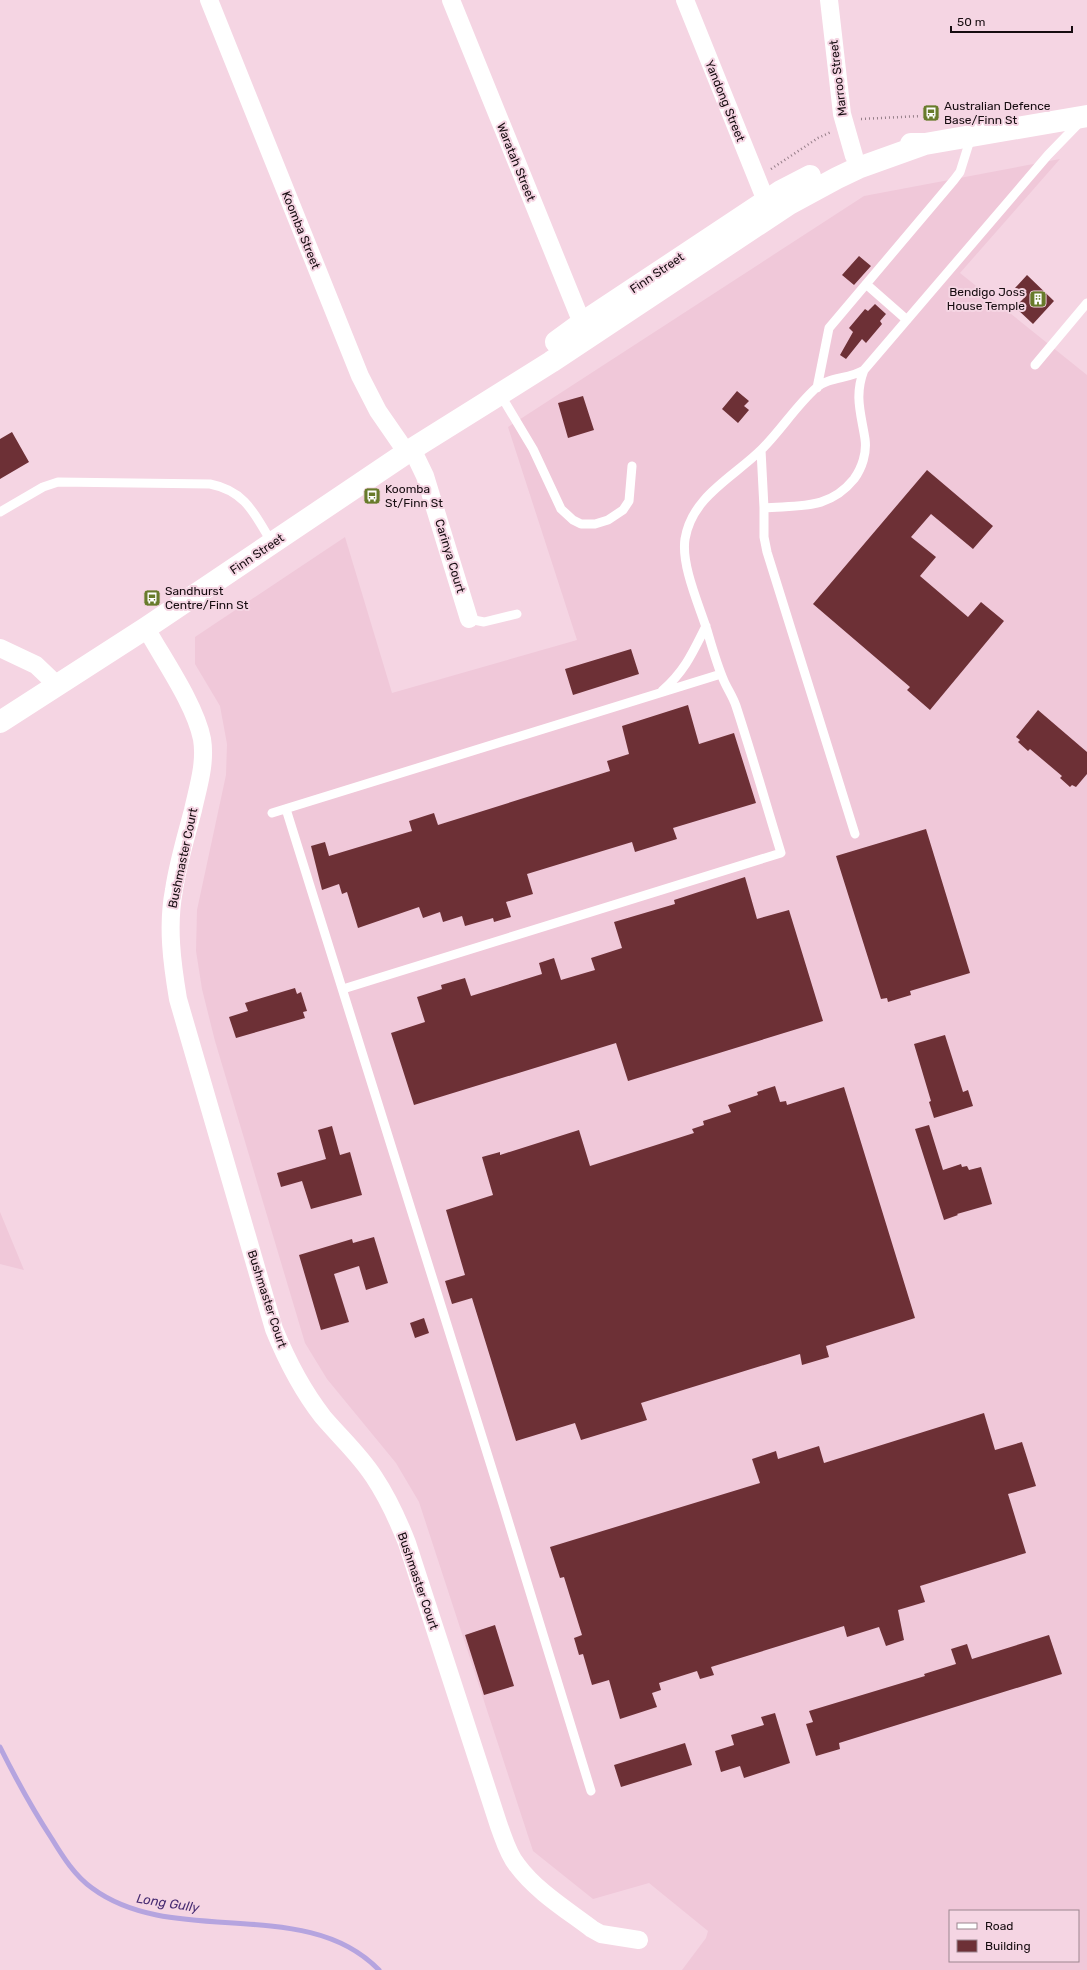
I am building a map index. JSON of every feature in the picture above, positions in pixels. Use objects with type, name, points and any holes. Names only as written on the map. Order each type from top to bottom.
[{"type":"street","name":"Koomba Street","points":[[210,0],[360,376],[378,411],[410,451]]},
{"type":"street","name":"Waratah Street","points":[[451,0],[586,330]]},
{"type":"street","name":"Yandong Street","points":[[685,0],[770,208]]},
{"type":"street","name":"Marroo Street","points":[[829,0],[842,114],[856,162]]},
{"type":"street","name":"Finn Street","points":[[0,722],[146,628],[410,451],[586,330],[770,208],[803,196],[856,162],[925,144],[1087,118]]},
{"type":"street","name":"Finn Street","points":[[410,451],[500,394],[586,330]]},
{"type":"street","name":"Carinya Court","points":[[410,451],[425,476],[469,619]]},
{"type":"street","name":"Bushmaster Court","points":[[146,628],[188,703],[202,738],[203,758],[200,780],[174,890],[171,911],[172,968],[178,999],[274,1329],[294,1372],[306,1393],[323,1416],[374,1477],[397,1519],[407,1543],[499,1826],[506,1846],[516,1864],[526,1876],[542,1890],[592,1929],[601,1934],[640,1940]]},
{"type":"street","points":[[0,648],[33,662],[58,686]]},
{"type":"lane","points":[[343,989],[781,853],[736,706],[721,674],[686,558],[685,540],[688,526],[694,512],[714,490],[761,450],[817,388],[830,382],[848,378],[864,370],[1048,155],[1087,118]]},
{"type":"lane","points":[[817,388],[829,328],[960,172],[972,136]]},
{"type":"lane","points":[[866,284],[907,320]]},
{"type":"lane","points":[[1035,365],[1087,303]]},
{"type":"lane","points":[[764,508],[824,502],[841,492],[857,474],[864,460],[865,441],[858,392],[864,370]]},
{"type":"lane","points":[[500,394],[532,449],[561,509],[573,520],[581,524],[595,524],[608,520],[623,510],[629,501],[632,466]]},
{"type":"lane","points":[[761,450],[764,508],[763,526],[767,552],[855,834]]},
{"type":"lane","points":[[0,512],[43,487],[58,482],[210,484],[232,491],[245,502],[272,543]]},
{"type":"lane","points":[[469,619],[484,622],[517,614]]},
{"type":"lane","points":[[660,693],[676,679],[692,658],[706,626]]},
{"type":"lane","points":[[272,813],[721,674]]},
{"type":"lane","points":[[286,809],[591,1791]]},
{"type":"path","points":[[858,121],[864,118],[921,116]]},
{"type":"path","points":[[770,170],[818,138],[834,131]]},
{"type":"shaded area","points":[[1060,159],[960,273],[1087,375],[1087,1970],[682,1970],[706,1938],[708,1931],[649,1883],[593,1899],[533,1851],[419,1502],[396,1463],[327,1379],[305,1343],[215,1041],[202,989],[196,951],[197,910],[226,775],[227,744],[220,706],[195,664],[195,637],[345,537],[392,693],[577,640],[508,427],[864,196]]},
{"type":"shaded area","points":[[0,1212],[24,1270],[0,1264]]},
{"type":"building","points":[[859,256],[871,266],[854,285],[842,275]]},
{"type":"building","name":"Bendigo Joss House Temple","points":[[1027,275],[1054,301],[1033,324],[1015,307],[1025,297],[1015,288]]},
{"type":"building","points":[[875,304],[886,314],[880,321],[882,324],[866,343],[862,339],[846,359],[840,355],[853,332],[849,328],[865,309],[868,311]]},
{"type":"building","points":[[737,391],[749,401],[744,406],[749,410],[738,423],[722,409]]},
{"type":"building","points":[[583,396],[594,430],[568,438],[558,403]]},
{"type":"building","points":[[12,432],[29,462],[0,479],[0,439]]},
{"type":"building","points":[[927,470],[993,526],[973,549],[931,514],[911,537],[936,557],[920,576],[968,617],[981,602],[1004,621],[930,710],[907,690],[910,687],[813,604]]},
{"type":"building","points":[[631,649],[639,674],[573,695],[565,669]]},
{"type":"building","points":[[688,705],[699,744],[734,733],[756,803],[673,828],[677,839],[635,852],[632,842],[527,874],[533,894],[506,902],[511,917],[494,922],[493,918],[465,926],[462,916],[443,922],[440,912],[423,918],[419,907],[358,928],[347,892],[342,894],[339,884],[322,890],[311,846],[325,842],[329,856],[412,831],[409,821],[434,813],[438,825],[610,771],[607,761],[629,754],[622,726]]},
{"type":"building","points":[[1038,710],[1087,752],[1087,774],[1076,787],[1072,785],[1070,787],[1060,778],[1062,776],[1030,749],[1028,751],[1018,742],[1020,740],[1016,737]]},
{"type":"building","points":[[926,829],[970,973],[910,991],[911,995],[888,1002],[887,998],[881,999],[836,856]]},
{"type":"building","points":[[745,877],[757,919],[789,910],[823,1021],[628,1081],[616,1043],[414,1105],[391,1033],[425,1022],[417,997],[442,989],[441,985],[465,978],[471,996],[542,974],[539,963],[554,958],[561,980],[595,970],[591,958],[622,948],[614,922],[675,904],[674,900]]},
{"type":"building","points":[[295,988],[297,994],[301,992],[307,1011],[303,1012],[305,1018],[236,1038],[229,1017],[248,1011],[245,1003]]},
{"type":"building","points":[[945,1035],[963,1092],[968,1090],[973,1106],[934,1118],[929,1102],[931,1101],[914,1044]]},
{"type":"building","points":[[775,1086],[780,1102],[786,1101],[787,1105],[844,1087],[915,1318],[826,1346],[829,1357],[802,1365],[800,1354],[641,1403],[647,1420],[581,1440],[575,1423],[516,1441],[472,1298],[452,1304],[445,1281],[465,1275],[446,1210],[493,1195],[482,1157],[500,1152],[500,1155],[579,1130],[590,1166],[694,1133],[692,1129],[704,1125],[703,1121],[731,1112],[728,1105],[758,1095],[757,1092]]},
{"type":"building","points":[[929,1125],[943,1170],[961,1164],[962,1167],[967,1166],[969,1170],[981,1167],[992,1204],[957,1214],[958,1215],[944,1220],[915,1129]]},
{"type":"building","points":[[332,1126],[340,1155],[350,1152],[362,1195],[311,1209],[302,1181],[281,1187],[277,1173],[326,1159],[318,1130]]},
{"type":"building","points":[[374,1237],[388,1283],[366,1290],[359,1266],[334,1274],[349,1322],[321,1330],[299,1255],[352,1239],[353,1243]]},
{"type":"building","points":[[424,1318],[429,1333],[415,1338],[410,1323]]},
{"type":"building","points":[[984,1413],[995,1450],[1022,1442],[1036,1486],[1008,1494],[1026,1553],[920,1586],[925,1602],[898,1610],[904,1640],[886,1646],[879,1627],[847,1637],[844,1626],[711,1667],[714,1675],[700,1679],[697,1671],[659,1683],[661,1690],[652,1693],[657,1707],[620,1719],[609,1680],[592,1685],[583,1654],[579,1655],[574,1638],[582,1635],[564,1577],[560,1578],[550,1547],[760,1483],[752,1459],[776,1451],[778,1459],[819,1446],[824,1463]]},
{"type":"building","points":[[495,1625],[514,1686],[484,1695],[465,1635]]},
{"type":"building","points":[[1049,1635],[1062,1674],[839,1743],[840,1749],[816,1756],[806,1724],[813,1722],[809,1711],[925,1676],[924,1674],[956,1664],[951,1649],[967,1644],[972,1659]]},
{"type":"building","points":[[775,1713],[790,1763],[744,1778],[740,1766],[721,1772],[715,1751],[734,1745],[731,1735],[764,1725],[761,1717]]},
{"type":"building","points":[[685,1743],[692,1765],[621,1787],[614,1765]]},
{"type":"waterway","name":"Long Gully","points":[[0,1747],[31,1806],[60,1853],[75,1872],[92,1888],[125,1906],[161,1916],[200,1921],[278,1927],[315,1934],[349,1947],[379,1970]]},
{"type":"place","name":"Australian Defence Base/Finn St","points":[[931,113]]},
{"type":"place","name":"Bendigo Joss House Temple","points":[[1038,299]]},
{"type":"place","name":"Koomba St/Finn St","points":[[372,496]]},
{"type":"place","name":"Sandhurst Centre/Finn St","points":[[152,598]]}]
